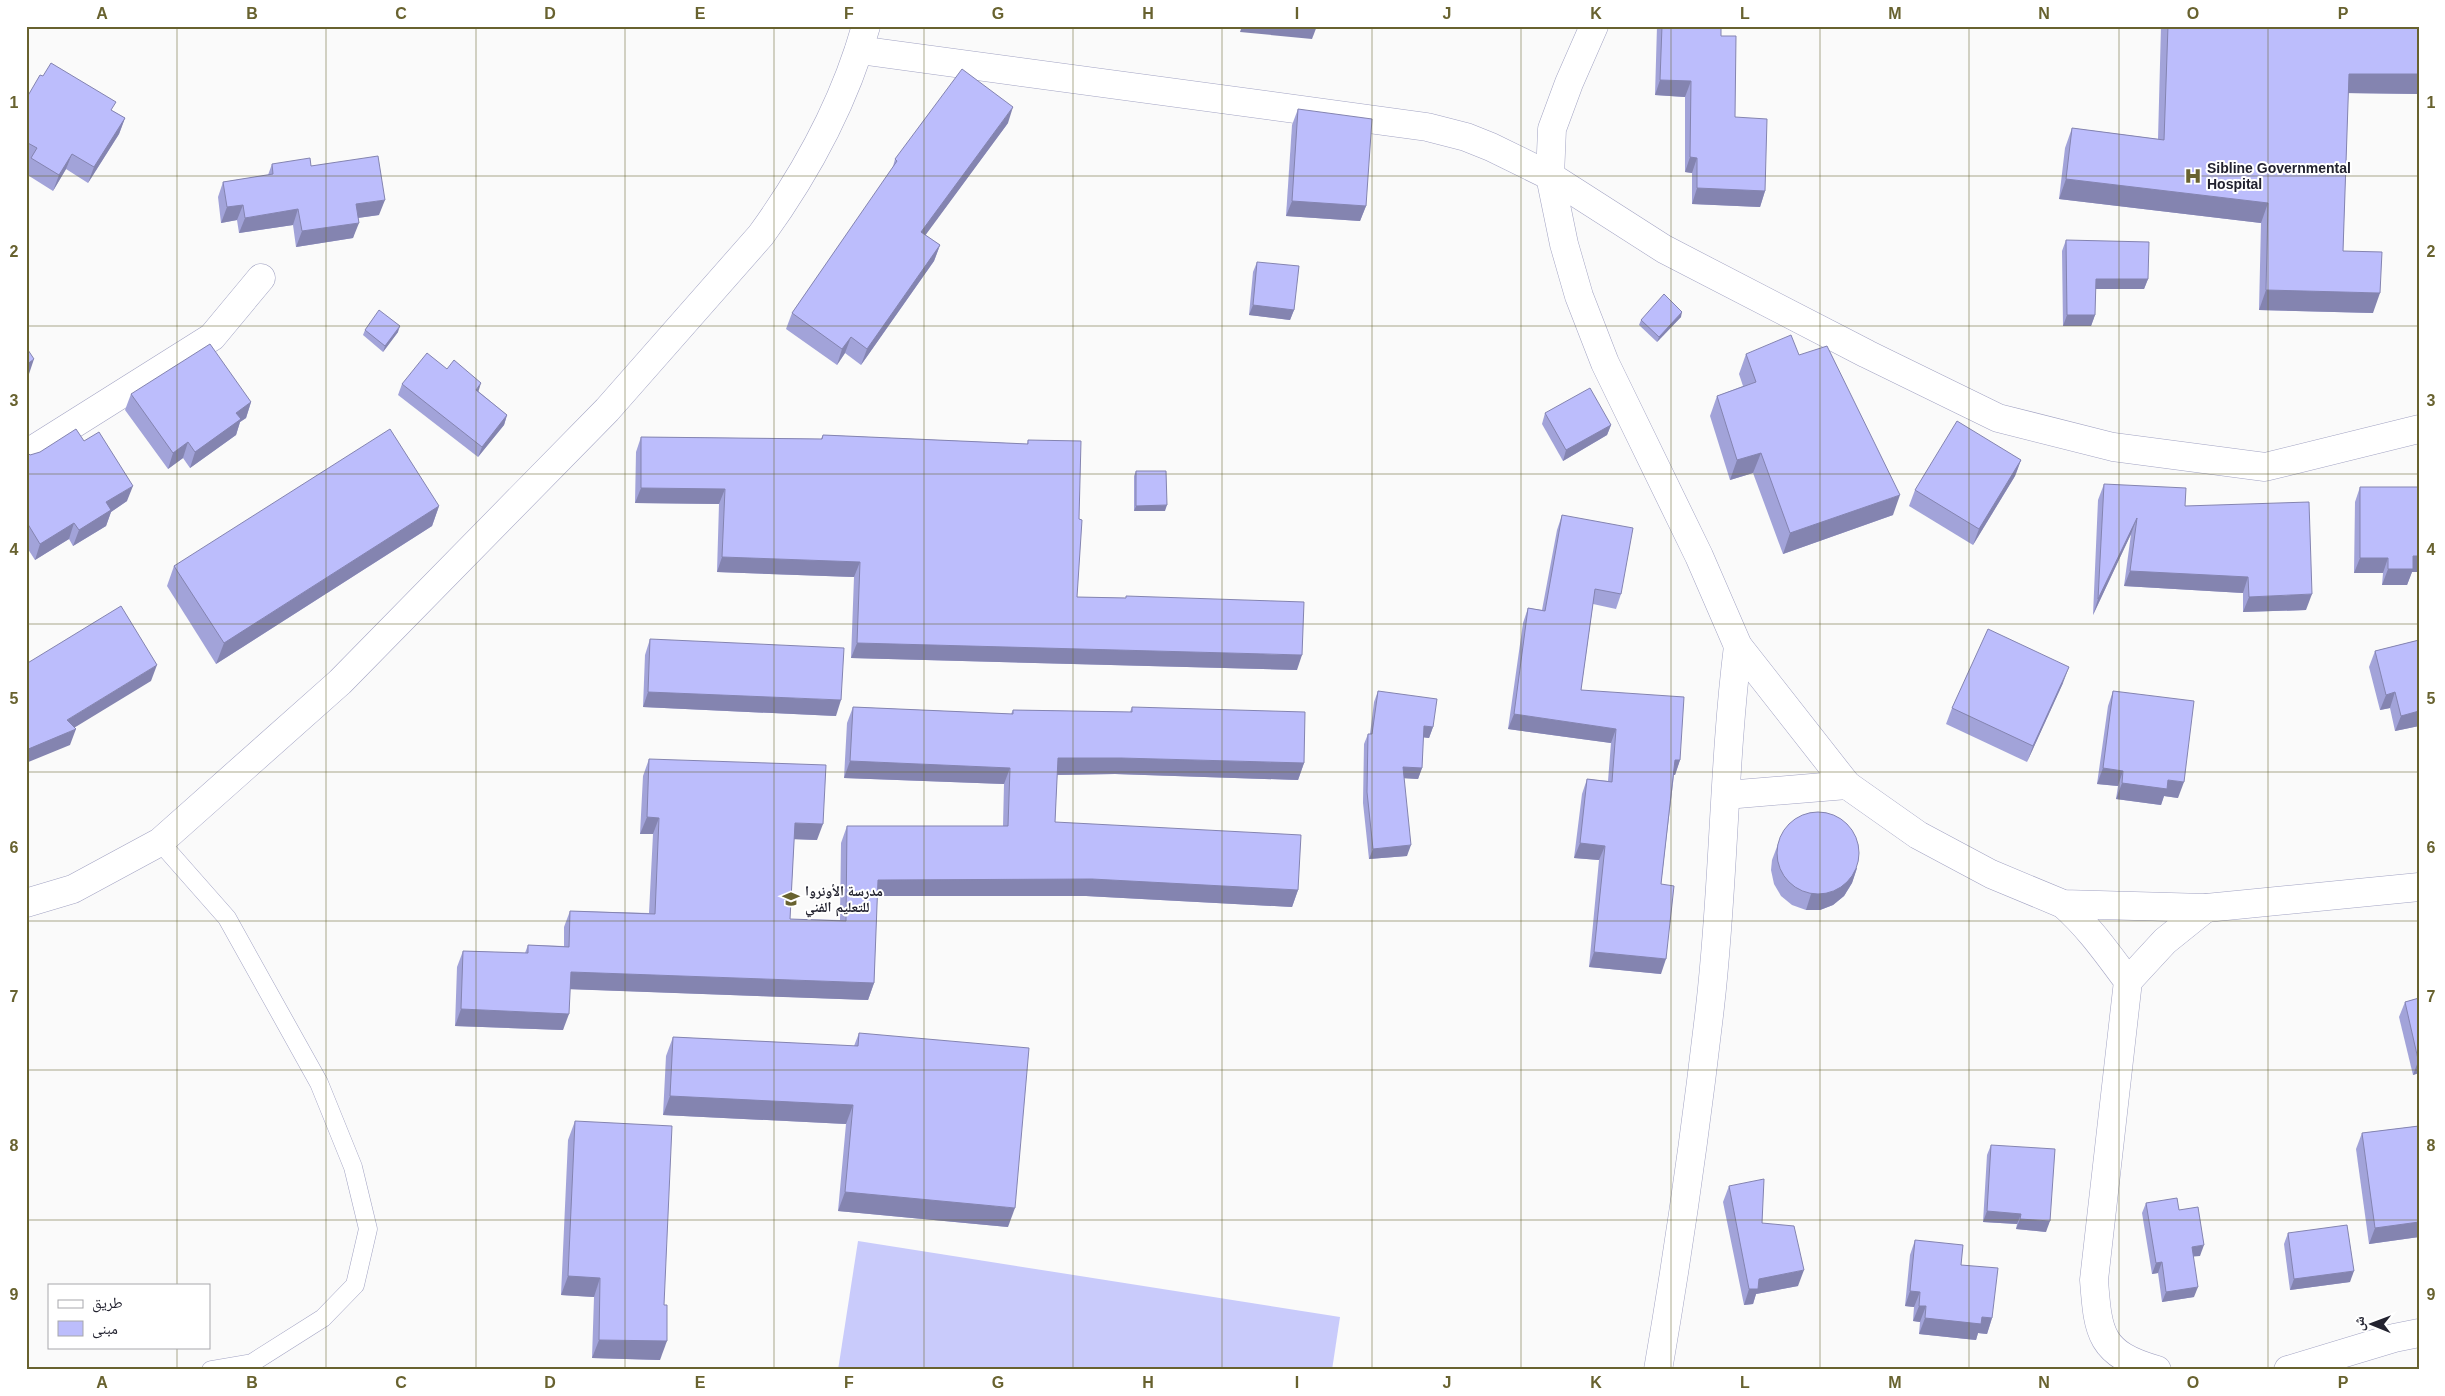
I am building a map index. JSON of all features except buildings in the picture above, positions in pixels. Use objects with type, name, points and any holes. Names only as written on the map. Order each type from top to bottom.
[{"type":"street","points":[[1594,26],[1569,82],[1552,129],[1550,176],[1564,244],[1579,296],[1605,363],[1699,556],[1738,646],[1847,785],[1918,835],[1991,874],[2063,904],[2083,922],[2102,944],[2128,981]]},
{"type":"street","points":[[26,903],[73,889],[160,842],[340,682],[626,388],[760,236],[783,205],[828,123],[863,38],[1428,128],[1466,137],[1550,176],[1664,249],[1858,350],[1998,418],[2113,447],[2265,467],[2419,429]]},
{"type":"street","points":[[26,454],[212,338],[261,278]]},
{"type":"street","points":[[1658,1370],[1678,1252],[1710,1006],[1731,705],[1738,646]]},
{"type":"street","points":[[1726,795],[1847,785]]},
{"type":"street","points":[[2063,904],[2206,908],[2419,887]]},
{"type":"street","points":[[2157,1370],[2120,1356],[2103,1338],[2097,1317],[2094,1280],[2128,981],[2165,941],[2206,908]]},
{"type":"street","points":[[2288,1370],[2386,1340],[2419,1333]]},
{"type":"lane","points":[[160,842],[227,918],[319,1083],[353,1167],[368,1229],[355,1285],[323,1318],[252,1363],[211,1370]]},
{"type":"shaded area","points":[[858,1241],[1340,1317],[1332,1370],[838,1370]]},
{"type":"place","name":"Sibline Governmental Hospital","points":[[2193,176]]},
{"type":"place","name":"مدرسة الأونروا للتعليم الفني","points":[[791,899]]}]
